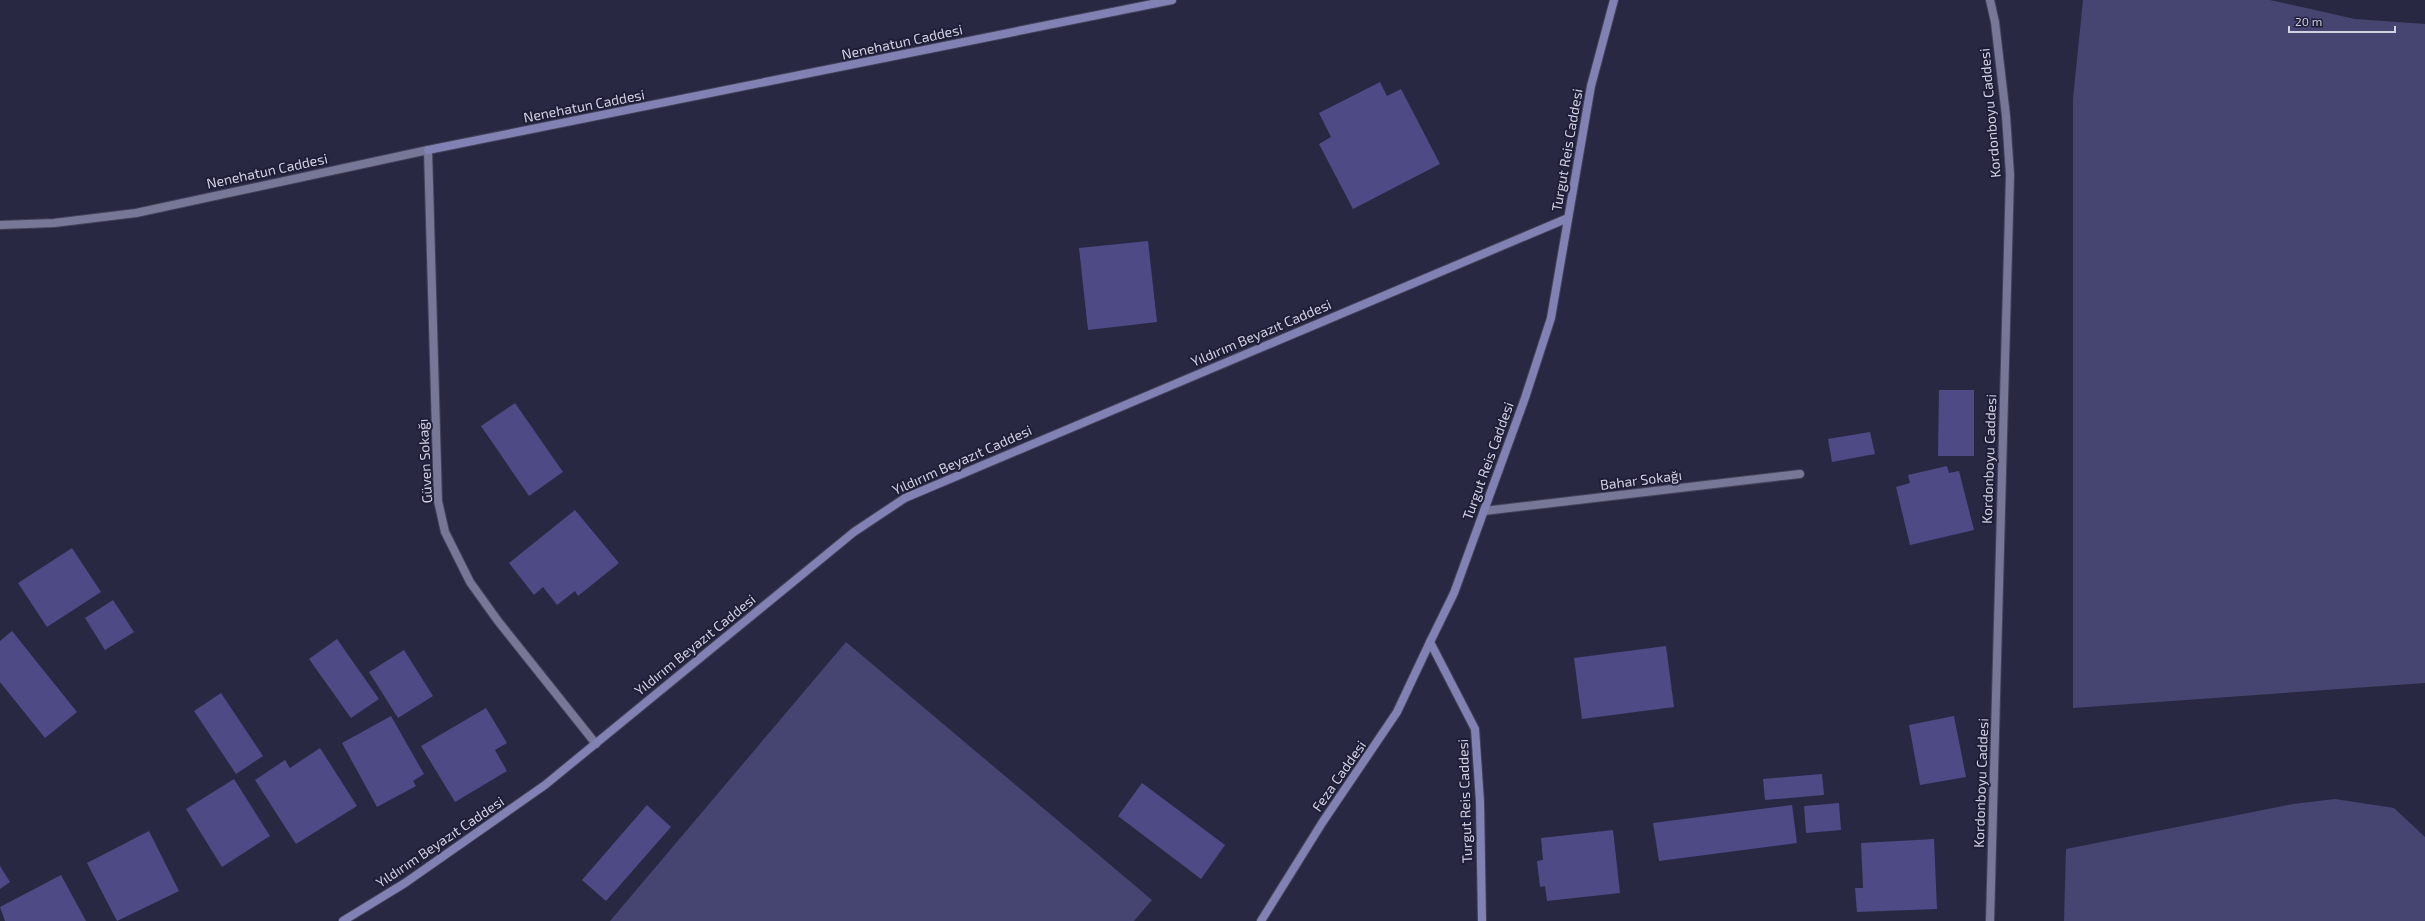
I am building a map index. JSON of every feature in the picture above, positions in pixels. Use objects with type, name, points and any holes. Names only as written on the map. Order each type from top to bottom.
[{"type":"street","name":"Nenehatun Caddesi","points":[[0,225],[54,223],[136,212],[428,150],[1172,0]]},
{"type":"street","name":"Turgut Reis Caddesi","points":[[1482,921],[1480,802],[1475,729],[1430,642],[1454,593],[1527,392],[1551,318],[1590,86],[1614,0]]},
{"type":"street","name":"Kordonboyu Caddesi","points":[[1990,0],[1995,22],[2006,116],[2010,175],[1990,921]]},
{"type":"street","name":"Güven Sokağı","points":[[428,150],[438,501],[445,532],[470,582],[498,621],[596,744]]},
{"type":"street","name":"Yıldırım Beyazıt Caddesi","points":[[343,921],[489,826],[545,785],[854,532],[905,498],[1568,218]]},
{"type":"street","name":"Bahar Sokağı","points":[[1484,511],[1800,474]]},
{"type":"street","name":"Feza Caddesi","points":[[1261,921],[1322,823],[1397,712],[1430,642]]},
{"type":"shaded area","points":[[2083,0],[2270,0],[2355,19],[2425,24],[2425,683],[2073,708],[2073,99]]},
{"type":"shaded area","points":[[846,642],[1152,900],[1134,921],[610,921]]},
{"type":"shaded area","points":[[2335,799],[2394,808],[2425,837],[2425,921],[2064,921],[2066,849],[2293,804]]},
{"type":"building","points":[[1380,82],[1387,96],[1401,89],[1440,164],[1353,209],[1319,144],[1331,137],[1319,113]]},
{"type":"building","points":[[1148,241],[1157,322],[1088,330],[1079,248]]},
{"type":"building","points":[[1939,390],[1974,390],[1974,456],[1938,456]]},
{"type":"building","points":[[515,403],[563,472],[529,496],[481,426]]},
{"type":"building","points":[[1870,432],[1875,454],[1832,462],[1828,439]]},
{"type":"building","points":[[1947,466],[1949,473],[1959,471],[1974,530],[1910,545],[1896,487],[1910,483],[1908,475]]},
{"type":"building","points":[[575,510],[619,563],[578,596],[575,591],[557,605],[543,587],[534,595],[509,563]]},
{"type":"building","points":[[72,548],[101,592],[47,627],[18,583]]},
{"type":"building","points":[[113,600],[134,632],[105,650],[85,618]]},
{"type":"building","points":[[12,631],[77,712],[45,738],[0,682],[0,641]]},
{"type":"building","points":[[337,639],[379,699],[351,718],[309,659]]},
{"type":"building","points":[[1666,646],[1674,707],[1582,719],[1574,658]]},
{"type":"building","points":[[404,650],[433,696],[398,718],[369,672]]},
{"type":"building","points":[[221,693],[263,756],[236,774],[194,711]]},
{"type":"building","points":[[486,708],[507,743],[495,750],[507,771],[455,802],[421,746]]},
{"type":"building","points":[[391,716],[424,774],[413,781],[416,786],[377,807],[342,743]]},
{"type":"building","points":[[1954,716],[1966,777],[1920,785],[1909,725]]},
{"type":"building","points":[[320,748],[357,806],[296,844],[255,780],[285,760],[290,768]]},
{"type":"building","points":[[1822,774],[1824,795],[1765,800],[1763,779]]},
{"type":"building","points":[[234,779],[270,836],[222,867],[186,809]]},
{"type":"building","points":[[1142,783],[1225,845],[1201,879],[1118,816]]},
{"type":"building","points":[[1839,803],[1841,830],[1806,833],[1804,806]]},
{"type":"building","points":[[647,805],[671,827],[606,901],[582,880]]},
{"type":"building","points":[[1792,805],[1797,843],[1659,861],[1653,823]]},
{"type":"building","points":[[1613,830],[1620,893],[1547,901],[1545,886],[1540,887],[1537,861],[1543,860],[1541,838]]},
{"type":"building","points":[[149,831],[179,891],[117,921],[87,863]]},
{"type":"building","points":[[1934,839],[1937,909],[1857,912],[1855,888],[1863,888],[1861,843]]},
{"type":"building","points":[[0,866],[10,882],[0,889]]},
{"type":"building","points":[[61,875],[86,921],[5,921],[0,907]]}]
